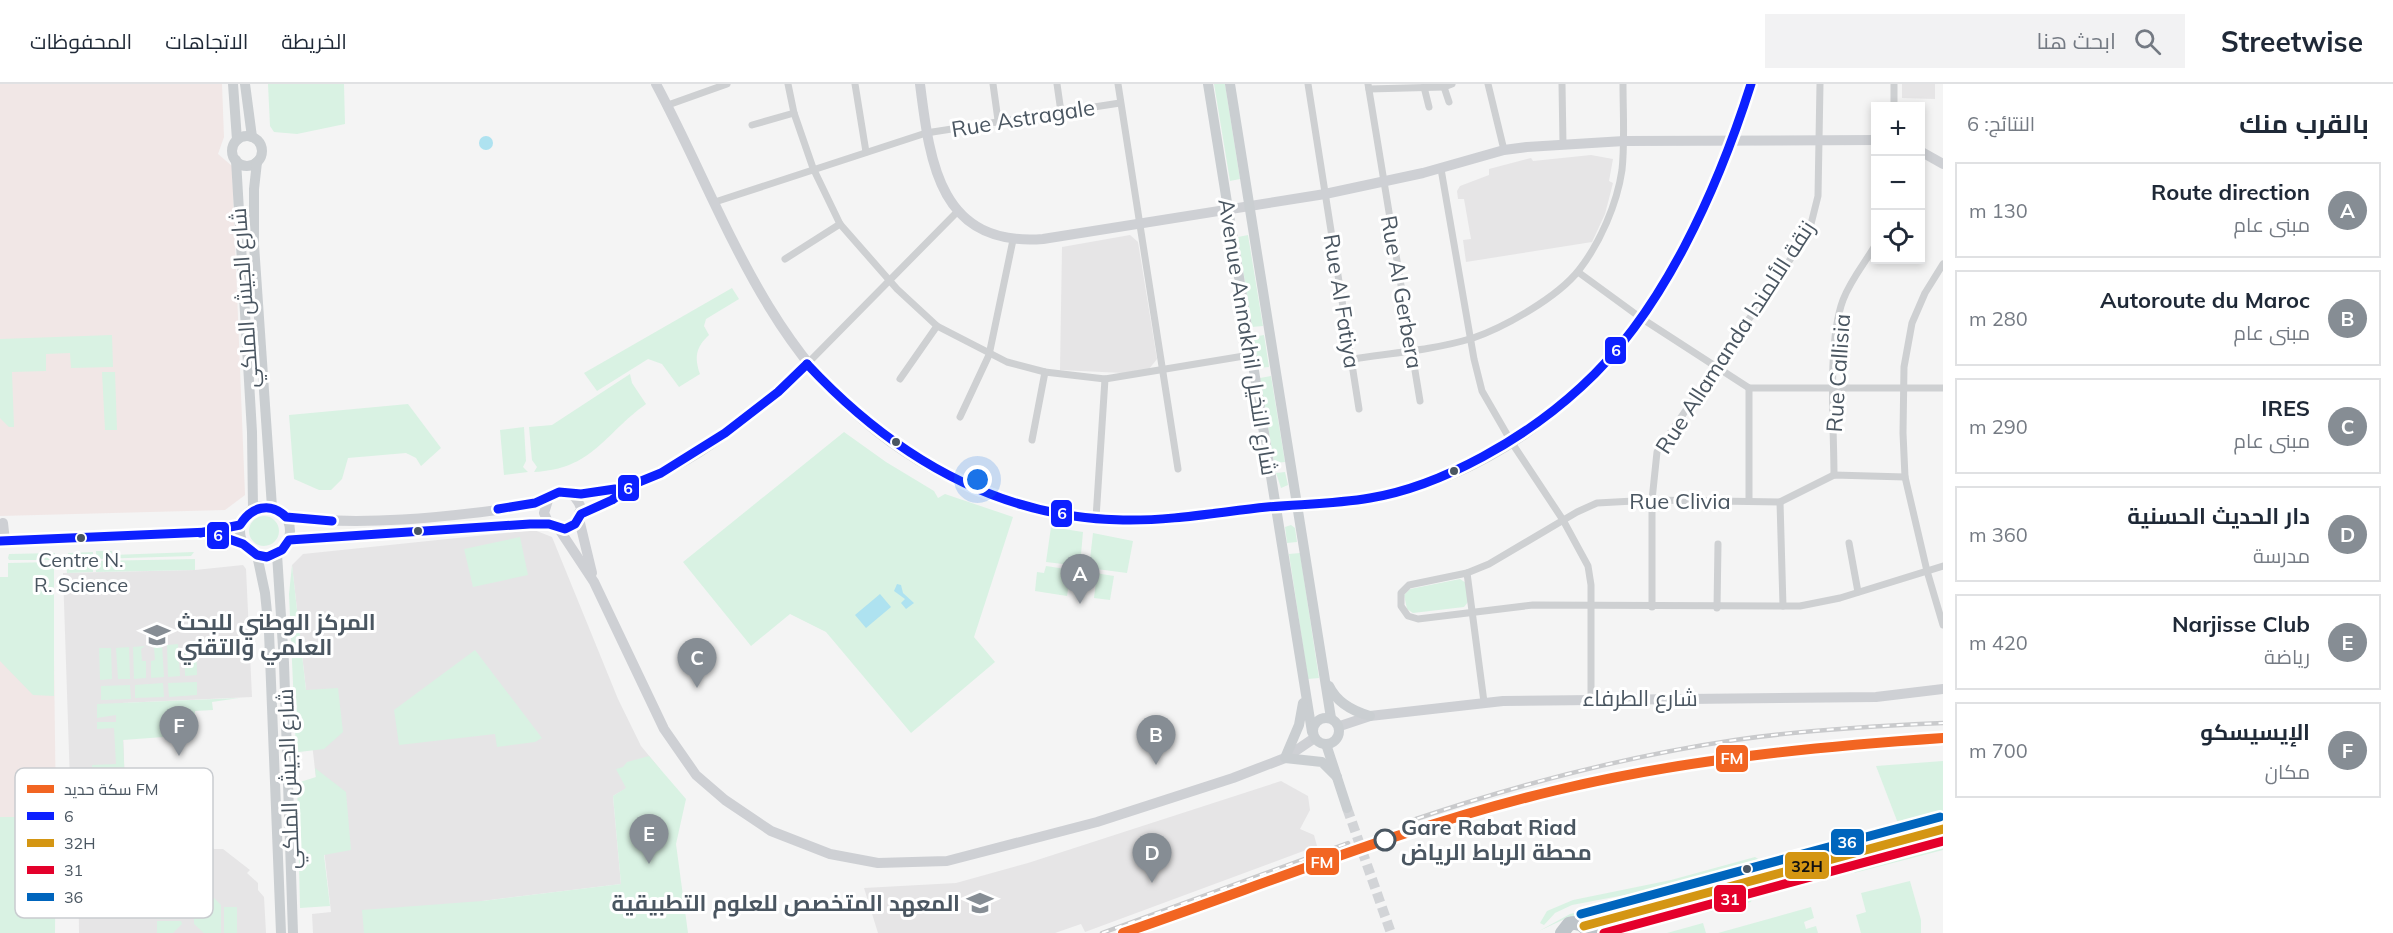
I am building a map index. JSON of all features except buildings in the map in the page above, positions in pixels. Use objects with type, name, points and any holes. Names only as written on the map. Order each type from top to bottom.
[{"type":"highway","points":[[1559,932],[1573,923],[1587,929],[1943,829]]},
{"type":"highway","points":[[1601,933],[1943,840]]},
{"type":"highway","points":[[1637,933],[1646,921]]},
{"type":"main road","points":[[233,84],[237,140],[232,148],[236,160],[248,166],[257,162],[262,149],[252,137],[245,84]]},
{"type":"main road","name":"Avenue Annakhil شارع النخيل","points":[[1208,84],[1312,735]]},
{"type":"main road","name":"Avenue Annakhil شارع النخيل","points":[[1230,84],[1326,681],[1336,722]]},
{"type":"main road","points":[[237,140],[252,137]]},
{"type":"main road","name":"شارع الجيش الملكي","points":[[236,160],[252,432],[253,509]]},
{"type":"main road","name":"شارع الجيش الملكي","points":[[257,162],[254,189],[254,245],[272,507]]},
{"type":"main road","points":[[272,507],[286,517],[290,532],[289,540],[276,554],[256,555],[243,544],[240,525],[253,509],[272,507]]},
{"type":"main road","name":"شارع الجيش الملكي","points":[[276,554],[284,663],[293,933]]},
{"type":"main road","name":"شارع الجيش الملكي","points":[[256,555],[265,594],[269,632],[281,933]]},
{"type":"main road","points":[[1326,681],[1340,702],[1349,709],[1370,716]]},
{"type":"main road","points":[[1303,685],[1302,714],[1285,758],[1322,762],[1337,777]]},
{"type":"main road","points":[[1336,722],[1338,737],[1326,744],[1318,743],[1312,735],[1317,724],[1336,722]]},
{"type":"main road","points":[[1326,744],[1347,808]]},
{"type":"main road","points":[[280,916],[292,914]]},
{"type":"street","points":[[656,84],[773,315],[807,364],[865,423],[928,466],[979,490],[1019,504],[1096,518],[1162,519],[1371,498],[1391,494],[1463,468],[1512,443],[1543,422],[1581,389],[1641,318],[1694,227],[1751,84]]},
{"type":"street","points":[[668,105],[727,84]]},
{"type":"street","points":[[788,84],[794,113],[813,168],[840,224],[890,282],[937,326],[989,355],[1045,372],[1105,379],[1251,355]]},
{"type":"street","points":[[855,84],[866,152]]},
{"type":"street","points":[[920,84],[926,133],[940,185],[957,212],[984,231],[1014,240],[1043,239],[1250,208],[1383,183],[1504,150],[1624,141],[1871,140]]},
{"type":"street","points":[[993,84],[998,120]]},
{"type":"street","points":[[1057,84],[1061,112]]},
{"type":"street","points":[[1118,84],[1178,469]]},
{"type":"street","name":"Rue Al Fatiya","points":[[1308,84],[1359,409]]},
{"type":"street","points":[[1368,86],[1444,87],[1452,84]]},
{"type":"street","points":[[1488,84],[1504,150]]},
{"type":"street","points":[[1562,84],[1563,144]]},
{"type":"street","points":[[1352,359],[1471,338],[1523,315],[1578,272],[1609,216],[1622,172],[1623,84]]},
{"type":"street","name":"Rue Allamanda زنقة الألمندا","points":[[1652,607],[1652,500],[1657,452],[1794,254],[1811,224],[1818,196],[1820,84]]},
{"type":"street","points":[[1894,84],[1894,102]]},
{"type":"street","name":"Rue Al Gerbera","points":[[1368,86],[1420,401]]},
{"type":"street","points":[[1424,87],[1429,107]]},
{"type":"street","points":[[1444,87],[1449,102]]},
{"type":"street","name":"Rue Astragale","points":[[715,202],[813,168],[926,133],[998,120],[1120,103]]},
{"type":"street","points":[[752,125],[794,113]]},
{"type":"street","points":[[1925,155],[1943,164]]},
{"type":"street","points":[[1441,169],[1482,391],[1512,443],[1563,520],[1588,566],[1591,607],[1591,698]]},
{"type":"street","points":[[286,517],[316,521],[399,519],[521,507],[559,492],[596,494],[661,474],[725,433],[778,392],[890,282],[957,212]]},
{"type":"street","points":[[785,260],[840,224]]},
{"type":"street","points":[[960,417],[989,355],[1014,240]]},
{"type":"street","name":"Rue Callisia","points":[[1834,475],[1834,387],[1840,311],[1851,283],[1871,250]]},
{"type":"street","points":[[1943,264],[1924,293],[1914,316],[1904,367],[1905,477],[1927,571],[1943,626]]},
{"type":"street","points":[[1578,272],[1641,318],[1749,388],[1943,388]]},
{"type":"street","points":[[900,379],[937,326]]},
{"type":"street","points":[[1032,440],[1045,372]]},
{"type":"street","points":[[1096,518],[1105,379]]},
{"type":"street","points":[[1749,388],[1749,501]]},
{"type":"street","name":"Rue Clivia","points":[[1905,477],[1834,475],[1780,502],[1652,500],[1597,503],[1563,520],[1509,554],[1467,573],[1409,585],[1401,593],[1401,600],[1405,614],[1414,619],[1533,605],[1717,608],[1783,606],[1820,603],[1943,566]]},
{"type":"street","points":[[289,540],[429,529],[554,526],[571,528],[580,517],[612,500],[634,484]]},
{"type":"street","points":[[571,494],[579,502],[594,582]]},
{"type":"street","points":[[549,497],[544,513],[594,582],[663,729],[696,775],[725,800],[771,831],[830,854],[878,863],[947,861],[1097,822],[1233,778],[1285,758],[1312,735]]},
{"type":"street","points":[[1780,502],[1783,606]]},
{"type":"street","points":[[3,523],[2,541],[209,532],[240,525]]},
{"type":"street","points":[[209,532],[243,544]]},
{"type":"street","points":[[1848,543],[1858,592]]},
{"type":"street","points":[[1717,608],[1718,544]]},
{"type":"street","points":[[1467,573],[1484,702]]},
{"type":"street","name":"شارع الطرفاء","points":[[1336,722],[1484,702],[1591,698],[1876,697],[1943,689]]},
{"type":"shaded area","points":[[0,84],[222,84],[224,137],[218,154],[232,166],[245,495],[225,510],[0,516]]},
{"type":"shaded area","points":[[1902,84],[1935,84],[1935,99],[1902,98]]},
{"type":"shaded area","points":[[1591,155],[1613,159],[1609,181],[1613,183],[1605,214],[1592,242],[1466,262],[1463,240],[1471,239],[1464,199],[1458,199],[1457,191],[1460,186],[1489,175],[1489,169],[1531,158],[1533,161]]},
{"type":"shaded area","points":[[1130,235],[1138,242],[1157,359],[1149,369],[1123,373],[1060,370],[1062,247]]},
{"type":"shaded area","points":[[534,530],[552,537],[618,699],[641,746],[660,769],[613,796],[621,884],[482,901],[485,933],[313,933],[312,914],[331,912],[292,565],[303,554]]},
{"type":"shaded area","name":"المركز الوطني للبحث العلمي والتقني","points":[[243,565],[246,569],[252,697],[122,703],[124,768],[70,768],[63,573],[195,570]]},
{"type":"shaded area","points":[[0,577],[53,578],[55,768],[15,768],[15,817],[0,817]]},
{"type":"shaded area","points":[[1281,781],[1308,796],[1310,810],[1300,829],[1314,835],[1317,846],[1085,932],[1081,924],[1055,933],[878,933],[864,888],[956,883],[1028,863]]},
{"type":"shaded area","points":[[213,848],[223,849],[250,870],[247,873],[258,883],[258,890],[264,897],[266,933],[79,933],[79,918],[213,918]]},
{"type":"green space","points":[[268,84],[344,84],[345,124],[297,134],[274,132],[270,126]]},
{"type":"green space","points":[[1214,84],[1225,84],[1240,179],[1230,181]]},
{"type":"green space","points":[[1248,235],[1263,326],[1252,327],[1238,237]]},
{"type":"green space","points":[[732,288],[739,299],[706,319],[704,326],[709,335],[697,353],[700,374],[679,387],[662,364],[648,359],[597,391],[584,373]]},
{"type":"green space","points":[[112,335],[113,367],[71,368],[70,353],[46,354],[46,371],[12,372],[14,427],[9,427],[0,418],[0,339]]},
{"type":"green space","points":[[1264,335],[1269,367],[1258,368],[1253,337]]},
{"type":"green space","points":[[102,372],[115,372],[117,430],[105,430]]},
{"type":"green space","points":[[630,374],[632,383],[646,404],[584,457],[554,469],[534,472],[537,467],[532,460],[529,427],[552,425]]},
{"type":"green space","points":[[1271,376],[1285,462],[1274,463],[1260,378]]},
{"type":"green space","points":[[408,404],[441,448],[421,466],[416,458],[406,453],[348,458],[342,479],[331,490],[319,490],[294,479],[289,415]]},
{"type":"green space","points":[[524,427],[526,461],[523,467],[528,472],[504,475],[500,430]]},
{"type":"green space","points":[[844,432],[886,462],[934,491],[938,498],[945,494],[1013,517],[974,637],[995,662],[911,733],[826,632],[790,614],[751,646],[683,562]]},
{"type":"green space","points":[[1285,472],[1288,485],[1281,488],[1276,473]]},
{"type":"green space","points":[[264,516],[270,517],[278,525],[278,537],[270,545],[264,546],[258,545],[250,537],[249,531],[250,525],[258,517]]},
{"type":"green space","points":[[1291,525],[1295,528],[1297,542],[1287,543],[1285,527]]},
{"type":"green space","points":[[1051,527],[1083,532],[1080,566],[1046,562]]},
{"type":"green space","points":[[1093,533],[1133,541],[1127,573],[1089,568]]},
{"type":"green space","points":[[520,537],[528,575],[473,587],[464,549]]},
{"type":"green space","points":[[96,551],[112,551],[112,555],[194,552],[191,556],[96,559]]},
{"type":"green space","points":[[93,552],[93,558],[68,559],[68,553]]},
{"type":"green space","points":[[55,553],[54,560],[9,560],[8,558],[9,554]]},
{"type":"green space","points":[[1300,553],[1319,678],[1308,679],[1289,554]]},
{"type":"green space","points":[[195,559],[195,570],[96,572],[95,561]]},
{"type":"green space","points":[[54,562],[54,696],[33,695],[0,661],[0,577],[8,577],[8,563]]},
{"type":"green space","points":[[66,562],[93,562],[93,572],[67,573]]},
{"type":"green space","points":[[292,565],[306,690],[338,688],[343,732],[324,749],[299,752],[296,751],[289,594]]},
{"type":"green space","points":[[1046,566],[1079,571],[1078,578],[1070,577],[1067,596],[1035,591],[1037,572],[1044,573]]},
{"type":"green space","points":[[1089,572],[1114,576],[1110,600],[1094,598],[1096,581],[1088,580]]},
{"type":"green space","points":[[1460,579],[1466,583],[1468,602],[1464,607],[1413,613],[1407,609],[1404,595],[1410,589]]},
{"type":"green space","points":[[196,643],[197,675],[185,676],[184,644]]},
{"type":"green space","points":[[178,644],[180,676],[168,677],[167,645]]},
{"type":"green space","points":[[150,645],[162,645],[164,677],[151,678],[151,661],[155,660],[154,648]]},
{"type":"green space","points":[[145,646],[141,649],[142,661],[146,661],[146,678],[134,679],[133,647]]},
{"type":"green space","points":[[129,647],[130,679],[118,679],[116,648]]},
{"type":"green space","points":[[99,648],[111,648],[112,679],[100,680]]},
{"type":"green space","points":[[475,650],[542,738],[535,742],[497,747],[495,734],[399,745],[394,710]]},
{"type":"green space","points":[[197,682],[197,695],[169,697],[168,683]]},
{"type":"green space","points":[[163,683],[164,697],[135,698],[135,685]]},
{"type":"green space","points":[[130,685],[131,699],[101,700],[101,686]]},
{"type":"green space","points":[[239,698],[212,702],[213,710],[195,711],[195,722],[176,723],[177,736],[123,740],[124,768],[92,768],[92,765],[116,764],[114,728],[97,729],[97,722],[116,722],[116,715],[97,718],[97,704]]},
{"type":"green space","points":[[649,756],[686,799],[676,844],[688,933],[364,933],[362,910],[482,901],[621,884],[613,796],[626,788],[616,769],[623,767],[627,762]]},
{"type":"green space","points":[[1943,761],[1943,814],[1899,826],[1876,766]]},
{"type":"green space","points":[[315,768],[346,792],[351,850],[324,855],[330,906],[300,908],[297,783],[316,777]]},
{"type":"green space","points":[[0,817],[15,817],[15,918],[55,918],[55,933],[0,933]]},
{"type":"green space","points":[[1943,844],[1943,850],[1854,873],[1859,868]]},
{"type":"green space","points":[[1755,857],[1763,862],[1756,870],[1572,905],[1555,913],[1544,925],[1540,923],[1547,911],[1573,900],[1671,880]]},
{"type":"green space","points":[[1910,881],[1921,920],[1921,933],[1861,933],[1856,915],[1866,912],[1861,893]]},
{"type":"green space","points":[[1696,885],[1698,889],[1598,917],[1571,916],[1539,931],[1570,914]]},
{"type":"green space","points":[[213,897],[221,905],[221,933],[204,933],[194,924],[194,918],[213,918]]},
{"type":"green space","points":[[1752,898],[1751,902],[1653,925]]},
{"type":"green space","points":[[224,907],[237,907],[237,933],[224,933]]},
{"type":"green space","points":[[1811,907],[1814,918],[1804,922],[1806,929],[1816,926],[1818,933],[1718,933]]},
{"type":"green space","points":[[157,921],[181,921],[182,924],[173,933],[157,933]]},
{"type":"green space","points":[[1703,923],[1706,933],[1667,933]]},
{"type":"water","points":[[483,136],[489,136],[493,143],[489,150],[483,150],[479,146],[479,140]]},
{"type":"water","points":[[897,584],[901,585],[903,593],[914,603],[906,609],[901,603],[905,599],[894,591]]},
{"type":"water","points":[[880,594],[891,607],[866,628],[855,615]]},
{"type":"tunnel","points":[[1347,808],[1391,933]]},
{"type":"railway","points":[[1404,823],[1526,785],[1609,764],[1693,747],[1813,731],[1943,723]]},
{"type":"railway","points":[[1102,933],[1348,843]]},
{"type":"rail line","name":"FM","points":[[1123,933],[1390,838],[1553,791],[1650,771],[1747,756],[1943,738]]},
{"type":"transit line","name":"6","points":[[807,364],[874,426],[910,452],[949,475],[989,493],[1032,507],[1076,516],[1141,520],[1267,507],[1344,502],[1398,492],[1455,471],[1510,441],[1559,406],[1610,357],[1638,323],[1684,247],[1722,165],[1751,84]]},
{"type":"transit line","name":"6","points":[[0,541],[209,532],[243,544],[257,555],[267,557],[282,550],[289,540],[530,524],[549,524],[565,529],[575,524],[581,514],[612,500],[634,484],[661,473],[725,433],[778,392],[807,364]]},
{"type":"transit line","name":"6","points":[[498,509],[535,503],[559,492],[581,494],[615,489]]},
{"type":"transit line","name":"6","points":[[200,533],[240,525],[250,514],[261,508],[274,509],[286,517],[332,521]]},
{"type":"transit line","name":"36","points":[[1581,914],[1940,817]]},
{"type":"transit line","name":"32H","points":[[1584,926],[1943,829]]},
{"type":"transit line","name":"31","points":[[1604,933],[1943,841]]},
{"type":"place","name":"Centre N. R. Science","points":[[81,538]]},
{"type":"place","name":"Route direction","points":[[1080,604]]},
{"type":"place","name":"المركز الوطني للبحث العلمي والتقني","points":[[157,635]]},
{"type":"place","name":"IRES","points":[[697,688]]},
{"type":"place","name":"اﻹيسيسكو","points":[[179,756]]},
{"type":"place","name":"Autoroute du Maroc","points":[[1156,765]]},
{"type":"place","name":"Gare Rabat Riad محطة الرباط الرياض","points":[[1385,840]]},
{"type":"place","name":"Narjisse Club","points":[[649,864]]},
{"type":"place","name":"دار الحديث الحسنية","points":[[1152,883]]},
{"type":"place","name":"المعهد المتخصص للعلوم التطبيقية","points":[[980,903]]}]
